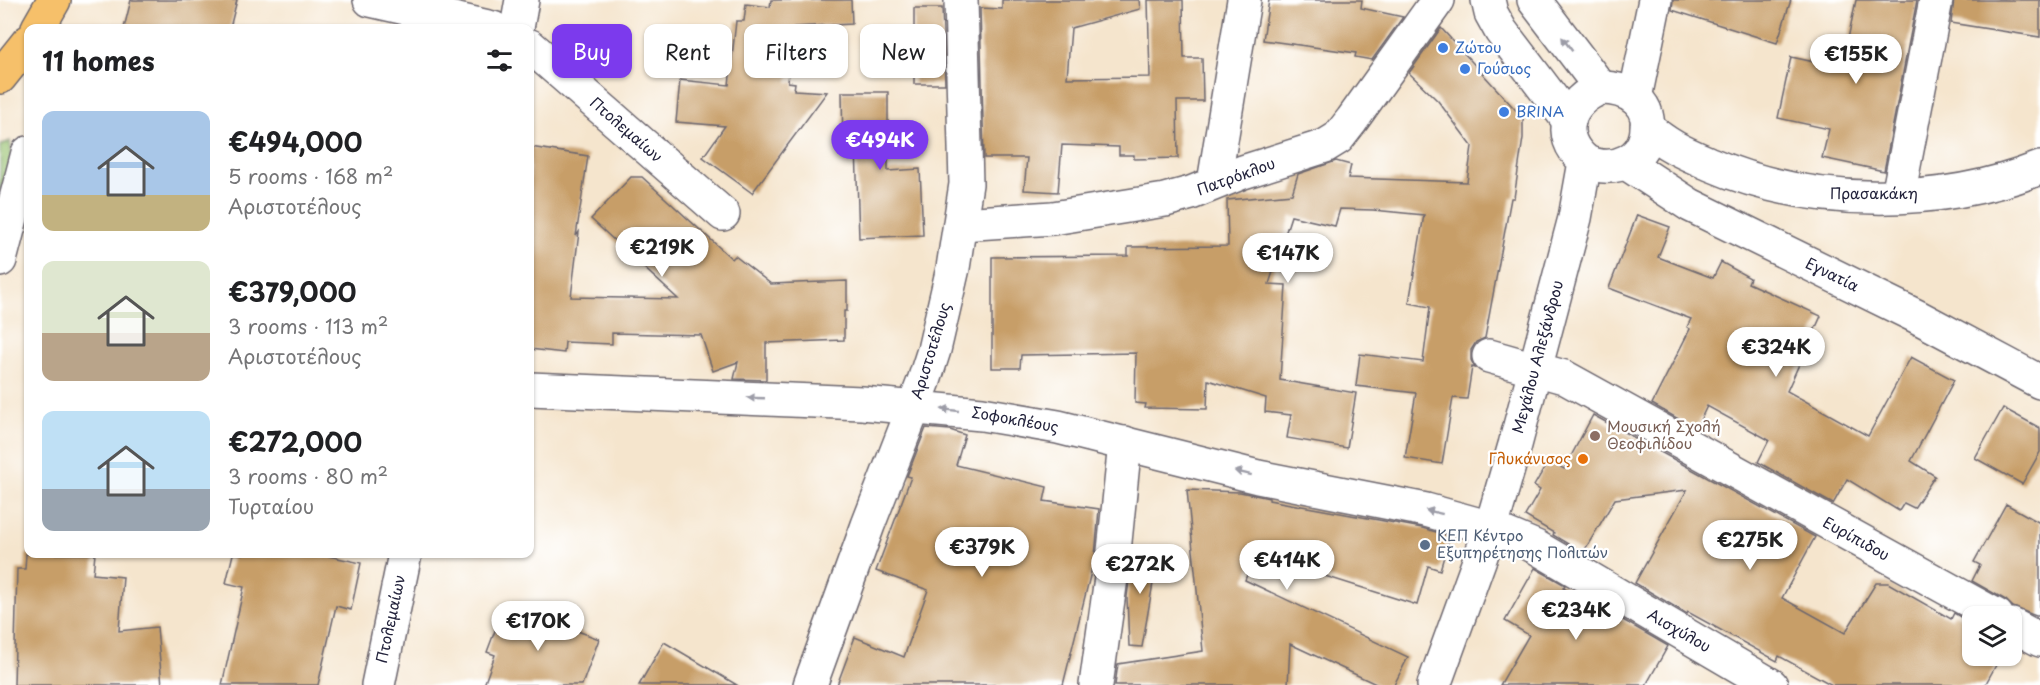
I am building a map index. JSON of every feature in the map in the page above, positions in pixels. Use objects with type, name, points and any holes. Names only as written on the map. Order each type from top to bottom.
[{"type":"main road","points":[[41,24],[54,0]]},
{"type":"main road","points":[[0,77],[24,51]]},
{"type":"street","points":[[370,0],[475,24]]},
{"type":"street","points":[[518,24],[522,0]]},
{"type":"street","name":"Αριστοτέλους","points":[[810,685],[934,350],[953,268],[966,184],[961,0]]},
{"type":"street","points":[[1214,183],[1244,0]]},
{"type":"street","name":"Πατρόκλου","points":[[961,224],[1053,218],[1125,207],[1191,193],[1332,142],[1352,120],[1438,0]]},
{"type":"street","points":[[1488,0],[1491,13],[1501,31],[1569,121]]},
{"type":"street","points":[[1534,0],[1601,88]]},
{"type":"street","points":[[1641,112],[1625,91],[1601,88],[1589,92],[1572,109],[1568,132],[1571,143],[1585,162],[1605,167],[1626,163],[1642,148],[1646,137],[1641,112],[1655,0]]},
{"type":"street","points":[[1898,196],[1936,0]]},
{"type":"street","name":"Πτολεμαίων","points":[[534,49],[723,214]]},
{"type":"street","name":"Πρασακάκη","points":[[1641,112],[1657,137],[1678,150],[1731,173],[1780,186],[1828,195],[1898,196],[1940,192],[1983,185],[2040,168]]},
{"type":"street","name":"Μεγάλου Αλεξάνδρου","points":[[1434,685],[1491,528],[1575,218],[1585,162]]},
{"type":"street","name":"Εγνατία","points":[[1626,163],[1690,205],[1916,316],[2040,382]]},
{"type":"street","points":[[0,260],[20,215],[24,184]]},
{"type":"street","name":"Ευρίπιδου","points":[[1489,356],[1564,376],[1979,606]]},
{"type":"street","name":"Σοφοκλέους","points":[[534,389],[914,406],[1008,418],[1058,427],[1258,477],[1426,510],[1491,528]]},
{"type":"street","points":[[1096,685],[1112,572],[1125,443]]},
{"type":"street","name":"Αισχύλου","points":[[1491,528],[1536,547],[1771,685]]},
{"type":"street","name":"Πτολεμαίων","points":[[378,685],[404,558]]},
{"type":"street","points":[[2022,630],[2040,640]]},
{"type":"green space","points":[[10,141],[12,155],[0,194],[0,146]]},
{"type":"building","points":[[131,0],[237,0],[231,24],[125,24]]},
{"type":"building","points":[[771,0],[851,0],[852,24],[744,24],[744,78],[788,78],[788,82],[795,83],[794,90],[827,92],[752,193],[703,157],[725,126],[676,122],[680,80],[729,85],[730,78],[732,78],[736,21],[744,21],[746,4],[770,7]]},
{"type":"building","points":[[1002,0],[1139,0],[1140,9],[1071,28],[1067,78],[1150,77],[1148,0],[1183,0],[1184,58],[1202,58],[1203,101],[1177,101],[1178,158],[1134,159],[1134,155],[1119,155],[1119,147],[1062,145],[1058,192],[1024,190],[1027,158],[984,158],[980,8],[1002,9]]},
{"type":"building","points":[[1269,0],[1362,0],[1361,8],[1403,17],[1372,60],[1355,57],[1356,53],[1263,40]]},
{"type":"building","points":[[1673,0],[1791,0],[1777,43],[1672,10]]},
{"type":"building","points":[[1856,0],[1917,0],[1884,171],[1822,158],[1829,129],[1778,118],[1791,57],[1842,68]]},
{"type":"building","points":[[1954,0],[2040,0],[2040,37],[1951,23]]},
{"type":"building","points":[[914,8],[942,8],[943,24],[914,24]]},
{"type":"building","points":[[1441,28],[1523,118],[1523,138],[1514,198],[1511,198],[1485,338],[1476,342],[1471,350],[1471,360],[1475,368],[1472,367],[1467,399],[1453,398],[1442,464],[1405,458],[1416,393],[1356,386],[1360,354],[1423,362],[1430,307],[1409,303],[1424,215],[1340,209],[1335,226],[1291,216],[1269,284],[1286,285],[1280,380],[1356,393],[1347,448],[1287,438],[1291,415],[1265,412],[1266,398],[1208,380],[1207,409],[1145,408],[1146,404],[1135,403],[1136,353],[1021,355],[1020,368],[992,368],[992,257],[1128,256],[1128,247],[1228,246],[1227,200],[1292,194],[1298,174],[1336,161],[1351,165],[1348,178],[1467,182],[1472,146],[1438,101],[1409,73]]},
{"type":"building","points":[[914,78],[945,78],[945,84],[914,84]]},
{"type":"building","points":[[842,92],[888,92],[888,171],[920,169],[923,235],[859,238],[856,147],[843,147]]},
{"type":"building","points":[[534,148],[588,156],[576,236],[579,232],[571,297],[678,299],[591,219],[631,177],[642,177],[732,259],[735,256],[771,284],[847,281],[844,340],[766,343],[766,380],[734,379],[738,362],[713,371],[701,335],[612,333],[612,344],[565,342],[564,353],[534,349]]},
{"type":"building","points":[[1637,215],[1670,227],[1658,257],[1713,278],[1721,262],[1750,278],[1748,283],[1821,316],[1787,391],[1868,436],[1911,357],[1954,380],[1911,461],[1935,476],[1914,508],[1904,503],[1899,511],[1847,479],[1833,504],[1758,462],[1769,440],[1707,406],[1696,429],[1652,404],[1690,329],[1687,327],[1691,319],[1609,288]]},
{"type":"building","points":[[2003,408],[2040,428],[2040,452],[2022,484],[1975,458]]},
{"type":"building","points":[[1593,415],[1815,537],[1782,598],[1845,633],[1876,583],[1888,583],[1951,619],[1954,613],[1962,618],[1962,666],[1995,666],[1985,685],[1832,685],[1779,656],[1777,661],[1688,612],[1687,614],[1635,583],[1687,490],[1615,499],[1583,553],[1525,516],[1540,490],[1534,486],[1549,460],[1564,469]]},
{"type":"building","points":[[926,428],[950,430],[965,435],[956,465],[1047,487],[1044,501],[1099,509],[1095,556],[1063,685],[837,685],[855,637],[904,657],[928,590],[876,571],[911,477],[907,476]]},
{"type":"building","points":[[1187,490],[1240,492],[1269,498],[1269,500],[1422,528],[1450,536],[1440,570],[1428,566],[1417,605],[1255,554],[1245,580],[1408,657],[1394,685],[1378,685],[1290,644],[1288,685],[1115,685],[1118,664],[1203,651]]},
{"type":"building","points":[[2006,504],[2040,523],[2040,616],[2022,611],[2022,606],[2012,606],[2006,600],[1972,581],[1980,565],[1974,562]]},
{"type":"building","points":[[1133,550],[1158,554],[1142,647],[1129,646],[1127,597]]},
{"type":"building","points":[[26,558],[95,558],[93,574],[123,577],[119,631],[157,627],[162,685],[14,685],[17,569],[25,569]]},
{"type":"building","points":[[232,558],[338,558],[361,563],[351,610],[336,606],[318,685],[222,685],[244,587],[226,583]]},
{"type":"building","points":[[1535,568],[1565,585],[1563,588],[1668,646],[1646,685],[1500,685],[1529,635],[1505,621]]},
{"type":"building","points":[[505,604],[599,639],[582,685],[484,685],[495,655],[487,652]]},
{"type":"building","points":[[664,642],[737,685],[639,685]]},
{"type":"place","name":"Ζώτου","points":[[1443,48]]},
{"type":"place","name":"Γούσιος","points":[[1465,69]]},
{"type":"place","name":"BRINA","points":[[1504,112]]},
{"type":"place","name":"Μουσική Σχολή Θεοφιλίδου","points":[[1595,436]]},
{"type":"place","name":"Γλυκάνισος","points":[[1583,459]]},
{"type":"place","name":"ΚΕΠ Κέντρο Εξυπηρέτησης Πολιτών","points":[[1425,545]]}]
